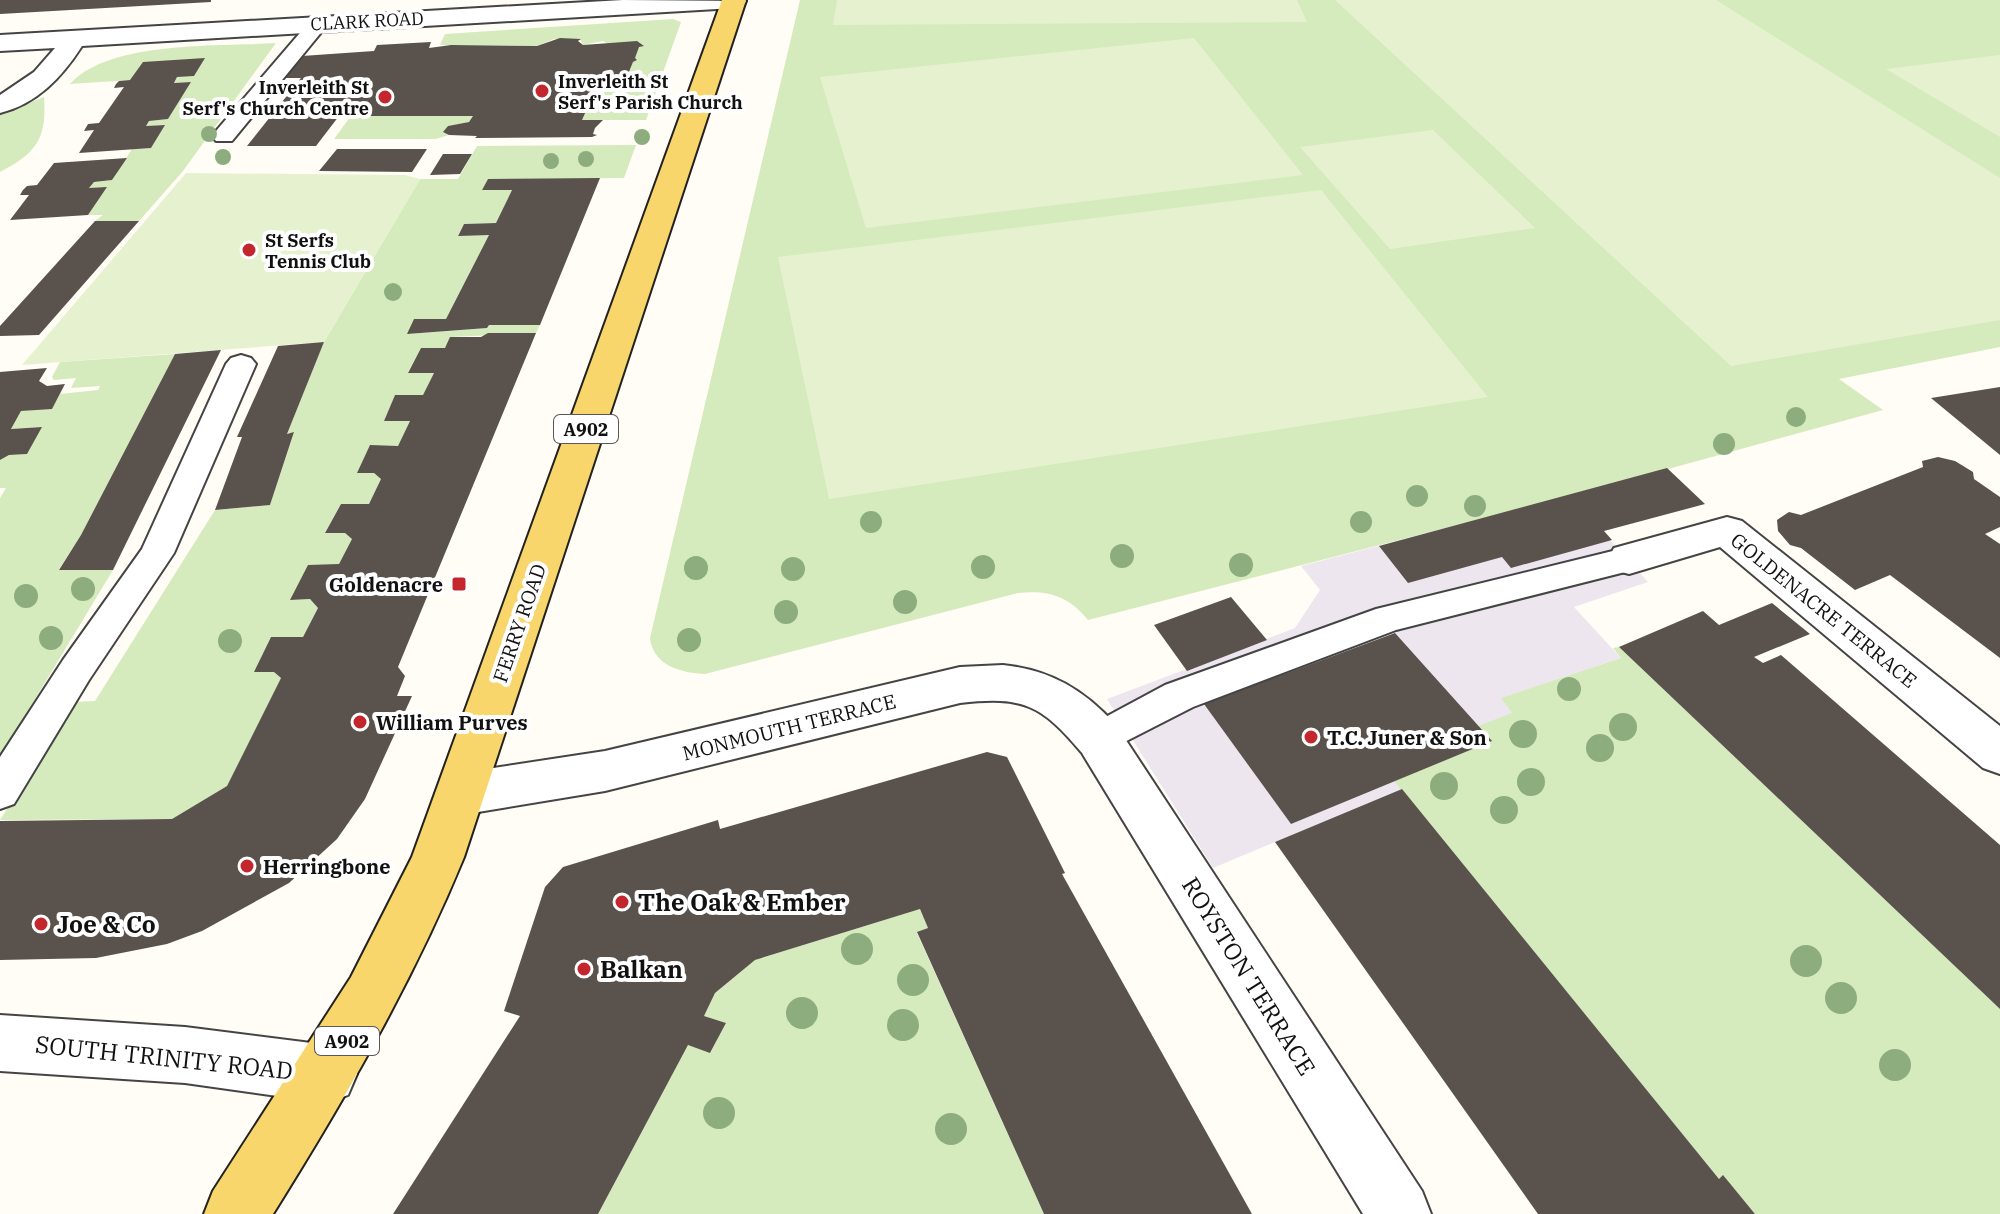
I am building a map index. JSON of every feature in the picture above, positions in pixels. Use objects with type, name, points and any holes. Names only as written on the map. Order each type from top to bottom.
[{"type":"main road","name":"FERRY ROAD","points":[[236,1214],[367,1008],[419,905],[734,0]]},
{"type":"street","name":"CLARK ROAD","points":[[0,43],[314,16],[734,0]]},
{"type":"street","points":[[0,105],[39,84],[74,39]]},
{"type":"street","name":"GOLDENACRE TERRACE","points":[[1629,559],[1727,531],[2000,754]]},
{"type":"street","name":"MONMOUTH TERRACE","points":[[460,794],[605,771],[983,682],[1031,686],[1056,695],[1078,712],[1099,739]]},
{"type":"street","name":"ROYSTON TERRACE","points":[[1099,739],[1399,1214]]},
{"type":"street","name":"SOUTH TRINITY ROAD","points":[[0,1043],[185,1055],[327,1074]]},
{"type":"lane","points":[[224,136],[314,16]]},
{"type":"lane","points":[[0,792],[76,670],[157,553],[241,364]]},
{"type":"lane","points":[[1099,739],[1179,696],[1389,618],[1629,559]]},
{"type":"shaded area","points":[[1570,496],[1648,582],[1574,607],[1621,658],[1502,698],[1512,713],[1492,741],[1395,782],[1402,789],[1213,868],[1107,699],[1295,628],[1320,590],[1301,566]]},
{"type":"green space","points":[[800,0],[2000,0],[2000,347],[1839,379],[1883,410],[1570,496],[1088,620],[1073,605],[1057,596],[1018,593],[705,674],[678,670],[657,655],[650,638]]},
{"type":"green space","points":[[837,0],[1297,0],[1307,22],[833,25]]},
{"type":"green space","points":[[1335,0],[1716,0],[2000,178],[2000,320],[1731,366]]},
{"type":"green space","points":[[673,19],[681,22],[646,120],[582,120],[590,110],[592,97],[597,96],[594,95],[598,85],[625,86],[628,74],[632,73],[629,72],[633,62],[637,60],[603,41],[583,45],[580,39],[554,39],[537,46],[440,45],[445,34]]},
{"type":"green space","points":[[1194,38],[1303,175],[866,228],[820,77]]},
{"type":"green space","points":[[276,43],[183,171],[139,221],[95,221],[103,215],[88,215],[106,188],[89,188],[94,182],[112,180],[132,149],[151,148],[164,125],[146,126],[149,121],[168,119],[191,82],[174,83],[177,77],[70,84],[88,70],[138,53],[167,48]]},
{"type":"green space","points":[[2000,55],[2000,137],[1886,69]]},
{"type":"green space","points":[[44,97],[44,123],[37,143],[23,158],[0,172],[0,114]]},
{"type":"green space","points":[[351,116],[473,116],[469,122],[448,126],[444,132],[449,135],[436,139],[334,139]]},
{"type":"green space","points":[[1433,130],[1535,228],[1390,249],[1300,147]]},
{"type":"green space","points":[[636,145],[624,178],[488,179],[482,190],[512,190],[496,223],[464,224],[458,235],[489,235],[446,319],[408,334],[487,328],[489,325],[540,325],[536,333],[451,337],[445,348],[421,348],[408,372],[434,373],[423,395],[395,395],[384,421],[410,421],[398,446],[370,446],[358,472],[374,473],[381,479],[369,504],[341,504],[325,532],[345,533],[352,539],[339,564],[291,600],[310,599],[318,608],[303,637],[271,637],[260,660],[281,678],[227,786],[172,819],[0,820],[75,702],[95,701],[215,510],[270,505],[294,433],[287,434],[324,342],[420,179],[458,179],[477,146]]},
{"type":"green space","name":"St Serfs Tennis Club","points":[[186,173],[405,175],[420,179],[324,342],[22,365]]},
{"type":"green space","points":[[1321,190],[1488,397],[829,499],[778,257]]},
{"type":"green space","points":[[175,354],[81,535],[59,569],[113,570],[0,757],[0,498],[6,488],[0,488],[0,460],[9,455],[27,454],[41,427],[11,429],[21,411],[52,408],[60,394],[98,390],[100,386],[71,388],[76,378],[54,380],[52,377],[60,362]]},
{"type":"green space","points":[[1619,647],[2000,1009],[2000,1214],[1755,1214],[1723,1176],[1719,1179],[1394,781],[1491,741],[1478,726],[1512,713],[1501,698],[1621,658],[1613,648]]},
{"type":"green space","points":[[920,909],[928,928],[917,933],[1044,1214],[598,1214],[688,1045],[711,1052],[726,1023],[704,1016],[715,993],[755,960]]},
{"type":"building","points":[[0,0],[211,0],[211,2],[0,14]]},
{"type":"building","points":[[560,38],[581,39],[578,41],[583,45],[637,41],[644,46],[639,47],[637,60],[633,62],[624,84],[626,86],[598,85],[582,120],[603,120],[595,128],[593,134],[597,135],[592,137],[475,138],[477,136],[443,132],[448,126],[469,122],[473,116],[339,116],[316,146],[247,146],[301,78],[282,78],[302,56],[374,51],[377,45],[431,42],[429,48],[451,45],[537,46]]},
{"type":"building","points":[[205,58],[194,76],[177,77],[174,83],[191,82],[168,119],[149,121],[146,126],[165,125],[151,148],[79,153],[94,130],[84,131],[88,124],[99,123],[124,87],[114,88],[116,84],[130,80],[143,62]]},
{"type":"building","points":[[337,149],[427,149],[412,172],[319,171]]},
{"type":"building","points":[[443,154],[472,154],[460,174],[430,175]]},
{"type":"building","points":[[127,158],[112,180],[94,182],[89,188],[107,187],[88,215],[10,220],[29,195],[20,195],[23,190],[27,186],[37,185],[54,163]]},
{"type":"building","points":[[600,178],[540,325],[489,325],[487,328],[407,334],[414,319],[446,319],[489,235],[458,236],[464,224],[496,223],[512,190],[482,190],[488,179]]},
{"type":"building","points":[[95,221],[139,221],[39,335],[0,336],[0,326]]},
{"type":"building","points":[[488,333],[536,333],[398,667],[405,676],[397,696],[412,696],[365,799],[337,839],[289,883],[202,931],[167,944],[96,958],[0,960],[0,821],[172,819],[227,786],[281,678],[274,672],[254,672],[271,637],[303,637],[318,608],[310,599],[290,600],[308,565],[339,564],[352,539],[345,533],[325,533],[341,504],[369,504],[381,479],[374,473],[357,473],[370,445],[398,446],[410,421],[384,421],[395,395],[423,395],[434,373],[408,373],[421,348],[445,348],[450,337],[481,337]]},
{"type":"building","points":[[324,342],[287,434],[294,432],[270,505],[215,510],[242,437],[237,437],[278,346]]},
{"type":"building","points":[[221,350],[113,570],[59,570],[81,535],[175,354]]},
{"type":"building","points":[[47,368],[39,381],[47,386],[65,384],[52,409],[21,411],[11,429],[42,427],[27,454],[9,455],[0,460],[0,372]]},
{"type":"building","points":[[2000,387],[2000,455],[1931,398]]},
{"type":"building","points":[[1938,457],[1955,461],[1973,472],[1974,479],[2000,497],[2000,527],[1985,534],[2000,544],[2000,658],[1890,575],[1855,590],[1801,548],[1790,545],[1778,531],[1777,520],[1789,512],[1801,515],[1923,467],[1922,461]]},
{"type":"building","points":[[1667,468],[1705,504],[1604,531],[1612,540],[1511,568],[1502,557],[1408,583],[1379,546]]},
{"type":"building","points":[[1231,597],[1267,640],[1187,671],[1154,625]]},
{"type":"building","points":[[1772,603],[1810,634],[1754,657],[1763,663],[1781,655],[2000,845],[2000,1009],[1619,647],[1703,611],[1719,625]]},
{"type":"building","points":[[1395,633],[1492,741],[1291,824],[1204,704]]},
{"type":"building","points":[[987,752],[1007,757],[1065,873],[1062,874],[1252,1214],[1044,1214],[917,932],[928,928],[920,909],[755,960],[715,993],[704,1016],[726,1023],[710,1053],[688,1045],[598,1214],[393,1214],[520,1016],[504,1011],[545,887],[563,867],[718,820],[720,829]]},
{"type":"building","points":[[1402,789],[1719,1179],[1723,1175],[1755,1214],[1538,1214],[1275,842]]},
{"type":"place","name":"Inverleith St Serf's Parish Church","points":[[542,91]]},
{"type":"place","name":"Inverleith St Serf's Church Centre","points":[[385,97]]},
{"type":"place","name":"St Serfs Tennis Club","points":[[249,250]]},
{"type":"place","name":"Goldenacre","points":[[459,584]]},
{"type":"place","name":"William Purves","points":[[360,722]]},
{"type":"place","name":"T.C. Juner & Son","points":[[1311,737]]},
{"type":"place","name":"Herringbone","points":[[247,866]]},
{"type":"place","name":"The Oak & Ember","points":[[622,902]]},
{"type":"place","name":"Joe & Co","points":[[41,924]]},
{"type":"place","name":"Balkan","points":[[584,969]]}]
